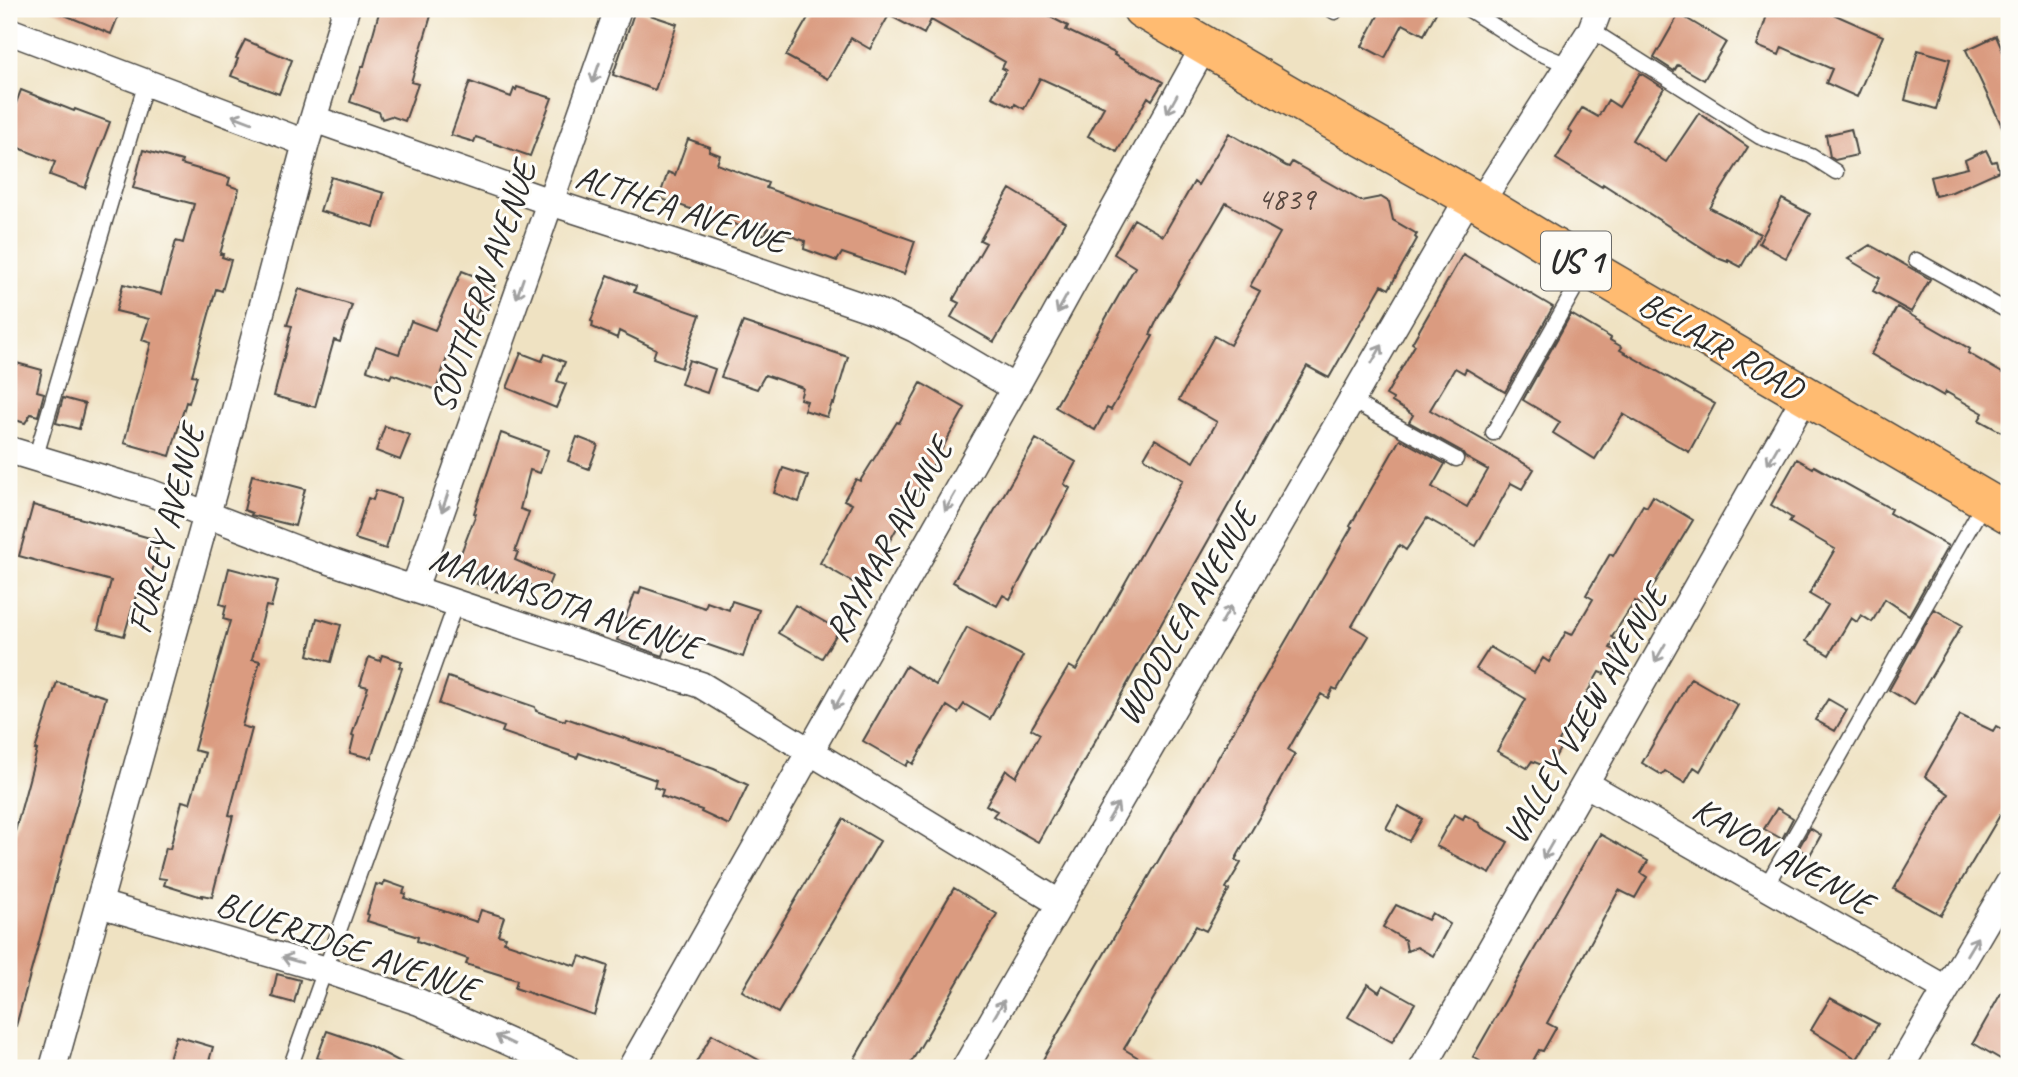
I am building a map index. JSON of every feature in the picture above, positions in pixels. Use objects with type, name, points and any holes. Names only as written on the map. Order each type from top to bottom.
[{"type":"main road","name":"BELAIR ROAD","points":[[1142,9],[1187,30],[1313,109],[1475,200],[1997,507]]},
{"type":"street","name":"FURLEY AVENUE","points":[[53,1068],[310,131],[346,9]]},
{"type":"street","name":"SOUTHERN AVENUE","points":[[414,589],[618,9]]},
{"type":"street","name":"WOODLEA AVENUE","points":[[965,1068],[1350,400],[1475,200],[1599,17]]},
{"type":"street","name":"RAYMAR AVENUE","points":[[631,1068],[1015,388],[1187,30]]},
{"type":"street","points":[[9,31],[146,82],[310,131]]},
{"type":"street","name":"ALTHEA AVENUE","points":[[310,131],[550,202],[891,316],[1015,388]]},
{"type":"street","name":"VALLEY VIEW AVENUE","points":[[1423,1068],[1806,396]]},
{"type":"street","name":"MANNASOTA AVENUE","points":[[9,450],[151,493],[320,558],[701,685],[1061,904]]},
{"type":"street","name":"KAVON AVENUE","points":[[1586,784],[1946,989]]},
{"type":"street","points":[[1900,1068],[2009,883]]},
{"type":"street","name":"BLUERIDGE AVENUE","points":[[99,904],[323,969],[419,1002],[567,1068]]},
{"type":"lane","points":[[1330,9],[1335,12],[1336,9]]},
{"type":"lane","points":[[1468,9],[1534,51],[1568,65]]},
{"type":"lane","points":[[1599,17],[1760,136],[1811,156],[1836,172]]},
{"type":"lane","points":[[35,459],[146,82]]},
{"type":"lane","points":[[1916,260],[2009,312]]},
{"type":"lane","points":[[1493,433],[1586,267]]},
{"type":"lane","points":[[1350,400],[1456,459]]},
{"type":"lane","points":[[1766,886],[1997,507]]},
{"type":"lane","points":[[290,1068],[323,969],[456,603]]},
{"type":"building","points":[[50,9],[121,9],[111,34]]},
{"type":"building","points":[[380,9],[433,9],[411,82],[418,84],[405,121],[391,116],[382,119],[379,112],[350,102],[364,66]]},
{"type":"building","points":[[813,9],[1035,9],[1068,26],[1066,30],[1115,53],[1114,55],[1163,82],[1152,100],[1148,97],[1117,152],[1088,136],[1104,107],[1040,78],[1024,109],[992,97],[1006,70],[1002,68],[1005,62],[931,20],[924,34],[889,15],[870,49],[851,38],[828,79],[786,56]]},
{"type":"building","points":[[1374,9],[1438,9],[1424,35],[1403,24],[1385,58],[1362,46],[1380,12]]},
{"type":"building","points":[[1774,9],[1822,9],[1883,36],[1857,97],[1826,83],[1832,69],[1782,47],[1779,55],[1757,46],[1767,15],[1772,14]]},
{"type":"building","points":[[635,10],[677,24],[655,90],[613,75]]},
{"type":"building","points":[[1679,14],[1726,42],[1704,80],[1678,65],[1674,71],[1654,58]]},
{"type":"building","points":[[1996,36],[2009,65],[2009,141],[1966,50]]},
{"type":"building","points":[[245,40],[292,60],[279,94],[231,76]]},
{"type":"building","points":[[1918,50],[1950,59],[1936,109],[1905,100]]},
{"type":"building","points":[[1640,73],[1664,88],[1632,140],[1666,162],[1699,113],[1748,147],[1710,208],[1760,234],[1741,267],[1720,259],[1603,184],[1602,187],[1556,159],[1572,133],[1568,130],[1582,108],[1598,117],[1608,100],[1619,107]]},
{"type":"building","points":[[470,82],[511,97],[517,87],[552,98],[530,156],[476,137],[474,142],[451,135]]},
{"type":"building","points":[[21,90],[110,122],[85,188],[50,175],[55,162],[9,144],[9,122]]},
{"type":"building","points":[[1851,129],[1857,155],[1835,160],[1830,157],[1826,135]]},
{"type":"building","points":[[1229,133],[1286,166],[1289,167],[1292,162],[1361,201],[1381,197],[1389,202],[1393,220],[1417,234],[1417,239],[1389,289],[1382,285],[1329,378],[1307,366],[1038,842],[993,816],[997,811],[986,805],[1006,770],[1016,777],[1040,734],[1031,729],[1069,666],[1076,670],[1183,480],[1144,458],[1155,439],[1194,462],[1217,422],[1179,400],[1214,336],[1230,345],[1260,291],[1250,286],[1280,233],[1226,203],[1158,318],[1150,335],[1153,336],[1111,410],[1107,408],[1095,430],[1055,407],[1135,267],[1114,254],[1134,219],[1163,236],[1194,182],[1198,185]]},
{"type":"building","points":[[688,139],[710,147],[709,151],[720,155],[717,164],[768,183],[766,188],[915,241],[904,274],[842,253],[837,261],[804,249],[805,241],[768,228],[765,235],[659,198],[668,172],[675,175]]},
{"type":"building","points":[[143,150],[230,178],[228,185],[239,189],[220,254],[231,260],[222,291],[216,289],[192,375],[197,376],[189,403],[186,402],[170,456],[124,443],[151,343],[142,340],[149,319],[116,311],[123,284],[161,294],[176,241],[183,243],[194,204],[133,188]]},
{"type":"building","points":[[1986,150],[1992,162],[1996,161],[1999,171],[1952,192],[1935,196],[1930,177],[1968,168],[1965,160]]},
{"type":"building","points":[[331,177],[384,193],[374,227],[320,211]]},
{"type":"building","points":[[1010,189],[1065,222],[994,342],[951,317],[959,303],[953,300],[986,243],[980,240]]},
{"type":"building","points":[[1782,199],[1810,214],[1786,258],[1759,243]]},
{"type":"building","points":[[1870,245],[1930,279],[1911,312],[1873,291],[1880,278],[1848,259]]},
{"type":"building","points":[[1463,254],[1553,307],[1505,392],[1466,369],[1464,373],[1455,368],[1430,410],[1534,469],[1522,489],[1511,483],[1476,546],[1427,518],[1406,550],[1399,545],[1352,626],[1369,636],[1337,690],[1333,688],[1328,698],[1321,694],[1300,729],[1288,750],[1295,754],[1235,860],[1241,863],[1226,888],[1229,890],[1206,931],[1196,926],[1124,1049],[1155,1068],[1038,1068],[1352,527],[1350,526],[1400,439],[1445,464],[1432,487],[1467,507],[1488,470],[1465,457],[1461,451],[1409,422],[1413,415],[1386,395],[1415,345],[1412,343]]},
{"type":"building","points":[[462,271],[495,284],[494,292],[486,312],[479,309],[466,339],[455,334],[436,390],[392,374],[390,378],[367,370],[376,346],[399,354],[411,321],[435,330]]},
{"type":"building","points":[[608,275],[636,286],[634,292],[700,315],[681,368],[653,358],[656,349],[619,331],[617,338],[592,327],[591,321]]},
{"type":"building","points":[[299,289],[352,305],[340,342],[334,340],[315,407],[274,396],[292,326],[287,325]]},
{"type":"building","points":[[1897,307],[1970,349],[1968,353],[2009,377],[2009,418],[2001,432],[1979,420],[1983,413],[1946,392],[1944,396],[1871,354]]},
{"type":"building","points":[[1571,314],[1611,338],[1610,340],[1622,347],[1620,350],[1715,404],[1689,452],[1623,414],[1595,459],[1553,433],[1560,422],[1523,400]]},
{"type":"building","points":[[743,322],[848,357],[834,404],[832,403],[827,417],[804,410],[807,401],[800,399],[803,388],[765,375],[757,389],[721,377]]},
{"type":"building","points":[[521,353],[542,361],[545,354],[565,362],[557,381],[566,384],[556,408],[507,388]]},
{"type":"building","points":[[689,360],[715,369],[707,393],[681,384]]},
{"type":"building","points":[[9,361],[42,370],[37,391],[44,393],[38,416],[31,414],[25,423],[9,418]]},
{"type":"building","points":[[921,383],[965,408],[863,588],[820,563],[852,504],[844,500],[856,479],[860,481],[897,422],[899,423]]},
{"type":"building","points":[[63,398],[85,404],[79,429],[56,423]]},
{"type":"building","points":[[385,426],[410,435],[400,460],[376,451]]},
{"type":"building","points":[[501,433],[548,450],[540,473],[530,470],[520,509],[529,512],[515,551],[518,552],[515,560],[552,576],[546,591],[505,576],[498,592],[477,584],[480,576],[456,566],[476,514],[474,513]]},
{"type":"building","points":[[577,437],[598,445],[589,469],[568,461]]},
{"type":"building","points":[[1036,439],[1076,462],[1064,484],[1070,488],[1010,599],[1003,595],[997,606],[953,582]]},
{"type":"building","points":[[1797,459],[1891,509],[1889,513],[1948,546],[1909,615],[1885,599],[1872,622],[1861,615],[1857,622],[1851,618],[1829,655],[1806,641],[1828,605],[1809,594],[1835,549],[1789,522],[1792,518],[1771,505]]},
{"type":"building","points":[[783,468],[808,476],[799,502],[774,493]]},
{"type":"building","points":[[252,475],[305,489],[295,526],[251,515],[252,513],[244,510]]},
{"type":"building","points":[[376,490],[401,498],[386,549],[355,539],[368,498],[373,500]]},
{"type":"building","points":[[1653,496],[1693,520],[1642,605],[1635,601],[1612,637],[1615,639],[1610,648],[1617,651],[1604,674],[1599,672],[1558,743],[1562,745],[1549,768],[1532,761],[1527,768],[1497,751],[1526,699],[1476,669],[1490,647],[1534,673],[1543,658],[1549,662],[1566,632],[1572,635],[1593,599],[1586,595],[1610,554],[1613,556],[1643,505],[1647,507]]},
{"type":"building","points":[[33,505],[157,540],[155,548],[158,549],[149,584],[146,584],[144,591],[138,589],[124,636],[98,629],[111,581],[19,556]]},
{"type":"building","points":[[229,568],[278,581],[271,607],[266,606],[252,659],[260,661],[242,726],[252,729],[229,815],[233,816],[212,897],[202,897],[164,885],[166,879],[158,878],[166,848],[170,849],[182,801],[190,803],[205,753],[194,750],[230,621],[223,619],[226,606],[220,604]]},
{"type":"building","points":[[641,587],[705,608],[707,602],[729,610],[732,601],[759,610],[743,657],[671,632],[663,656],[617,640],[635,593],[639,594]]},
{"type":"building","points":[[795,605],[839,630],[822,658],[778,633]]},
{"type":"building","points":[[1934,609],[1962,625],[1914,705],[1889,690]]},
{"type":"building","points":[[317,618],[341,625],[331,662],[308,655]]},
{"type":"building","points":[[967,627],[1023,656],[990,719],[964,704],[958,713],[947,706],[913,764],[909,761],[906,766],[863,741],[906,666],[936,685]]},
{"type":"building","points":[[382,655],[402,661],[399,667],[402,668],[371,758],[350,753],[352,735],[368,687],[360,685],[369,657],[380,661]]},
{"type":"building","points":[[448,677],[535,707],[536,711],[565,721],[566,718],[714,769],[748,785],[729,825],[701,812],[702,810],[661,796],[663,790],[654,787],[656,780],[579,753],[577,758],[502,732],[504,727],[439,704]]},
{"type":"building","points":[[1691,678],[1738,705],[1700,771],[1694,767],[1685,783],[1665,771],[1662,775],[1642,763]]},
{"type":"building","points":[[57,682],[106,697],[16,1026],[9,1025],[9,854],[35,750]]},
{"type":"building","points":[[1828,699],[1847,710],[1835,731],[1815,720]]},
{"type":"building","points":[[1960,715],[1993,731],[1996,726],[2009,733],[2009,800],[1941,915],[1894,889],[1949,794],[1925,776]]},
{"type":"building","points":[[1398,806],[1422,819],[1409,841],[1386,828]]},
{"type":"building","points":[[1777,808],[1793,818],[1782,839],[1764,829]]},
{"type":"building","points":[[1454,814],[1463,819],[1465,815],[1508,842],[1490,874],[1436,846]]},
{"type":"building","points":[[843,819],[880,841],[778,1013],[742,991]]},
{"type":"building","points":[[1810,828],[1821,835],[1810,855],[1798,849]]},
{"type":"building","points":[[1600,834],[1648,861],[1641,873],[1647,877],[1635,898],[1619,890],[1547,1023],[1556,1028],[1529,1068],[1476,1068],[1480,1061],[1473,1057]]},
{"type":"building","points":[[385,881],[405,888],[404,898],[477,922],[481,910],[504,917],[498,935],[506,937],[504,942],[576,966],[580,956],[608,966],[594,1015],[515,988],[517,980],[466,964],[468,959],[417,941],[418,937],[367,921],[376,884],[383,886]]},
{"type":"building","points":[[954,888],[997,914],[908,1068],[872,1068],[855,1058]]},
{"type":"building","points":[[1396,905],[1428,920],[1432,913],[1450,924],[1433,956],[1417,947],[1407,951],[1405,940],[1383,927]]},
{"type":"building","points":[[277,974],[300,980],[294,1003],[272,997]]},
{"type":"building","points":[[2009,979],[2009,1064],[1973,1043]]},
{"type":"building","points":[[1368,984],[1379,992],[1383,985],[1415,1003],[1392,1042],[1348,1017]]},
{"type":"building","points":[[1830,998],[1878,1024],[1857,1059],[1811,1030]]},
{"type":"building","points":[[327,1031],[368,1045],[412,1068],[347,1068],[317,1058]]},
{"type":"building","points":[[712,1034],[773,1068],[693,1068]]},
{"type":"building","points":[[176,1036],[213,1047],[207,1068],[166,1068]]}]
